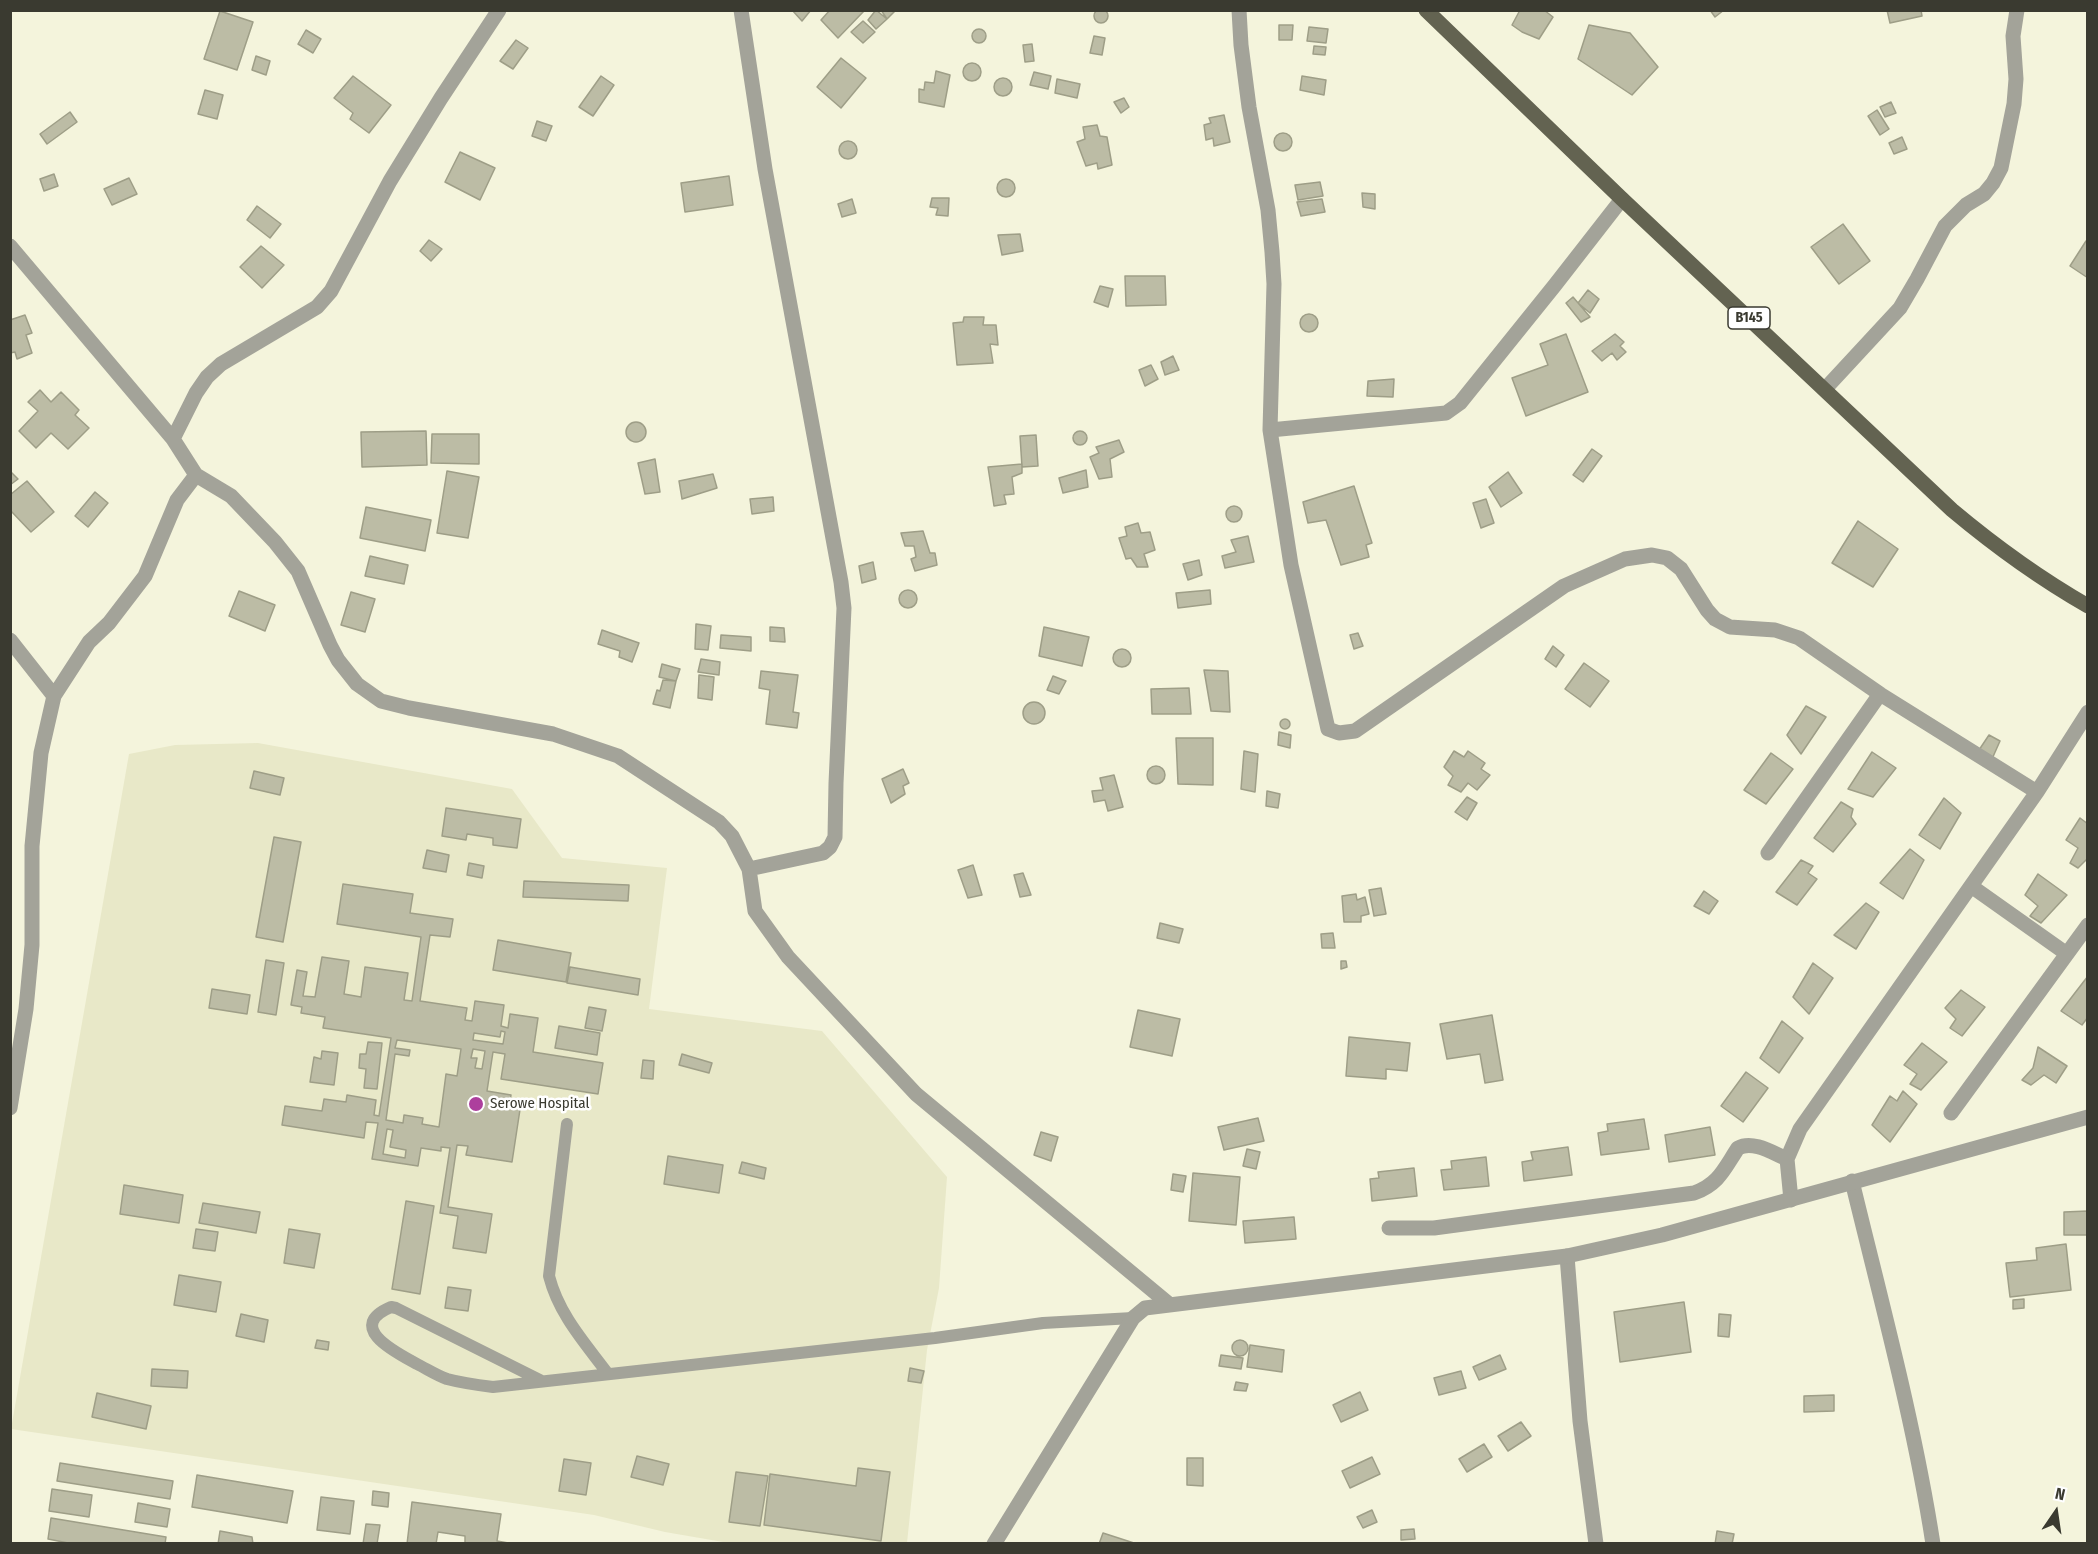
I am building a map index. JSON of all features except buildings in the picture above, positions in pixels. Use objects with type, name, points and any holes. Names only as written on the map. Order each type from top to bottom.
[{"type":"main road","name":"B145","points":[[1426,10],[1622,199],[1952,510],[2050,585],[2088,606]]},
{"type":"street","points":[[173,439],[196,393],[207,377],[221,364],[317,307],[331,291],[390,181],[499,10]]},
{"type":"street","points":[[741,10],[765,169],[844,608],[835,837],[830,847],[823,853],[749,869]]},
{"type":"street","points":[[1239,10],[1249,107],[1268,210],[1272,252],[1274,284],[1270,430],[1298,600],[1328,729],[1339,733],[1355,731],[1564,586],[1625,560],[1652,555],[1667,558],[1681,569],[1715,619],[1730,627],[1775,630],[1799,638],[1880,694],[2037,792]]},
{"type":"street","points":[[1825,389],[1900,308],[1953,215],[1984,194],[2001,168],[2014,104],[2016,79],[2013,36],[2017,10]]},
{"type":"street","points":[[1270,430],[1446,413],[1460,403],[1622,199]]},
{"type":"street","points":[[10,246],[173,439],[196,475],[231,496],[275,542],[298,571],[338,660],[357,684],[381,701],[553,734],[618,756],[719,822],[732,836],[749,869],[755,911],[788,957],[916,1094],[1169,1304]]},
{"type":"street","points":[[10,1108],[26,1009],[32,945],[32,846],[40,753],[54,696],[89,642],[109,623],[145,576],[177,500],[196,475]]},
{"type":"street","points":[[10,640],[54,696]]},
{"type":"street","points":[[1768,853],[1880,694]]},
{"type":"street","points":[[1791,1200],[1787,1159],[1800,1129],[2037,792],[2088,712]]},
{"type":"street","points":[[1971,886],[2067,954]]},
{"type":"street","points":[[1951,1113],[2088,925]]},
{"type":"street","points":[[994,1544],[1133,1318],[1145,1308],[1567,1256],[1662,1235],[2088,1117]]},
{"type":"street","points":[[1389,1228],[1434,1228],[1694,1193],[1708,1188],[1738,1148],[1742,1146],[1755,1146],[1787,1159]]},
{"type":"street","points":[[1852,1181],[1894,1353],[1933,1544]]},
{"type":"street","points":[[1567,1256],[1580,1421],[1596,1544]]},
{"type":"lane","points":[[567,1124],[549,1276],[554,1294],[565,1317],[608,1374]]},
{"type":"lane","points":[[540,1380],[391,1306],[384,1310],[374,1322],[374,1332],[379,1340],[391,1350],[444,1378],[493,1387],[935,1338],[1043,1323],[1133,1318]]},
{"type":"shaded area","name":"Serowe Hospital","points":[[258,743],[512,789],[562,858],[667,868],[649,1009],[822,1031],[947,1177],[939,1288],[927,1350],[907,1543],[729,1543],[665,1532],[594,1515],[11,1429],[129,754],[175,745]]},
{"type":"place","name":"Serowe Hospital","points":[[476,1104]]}]
